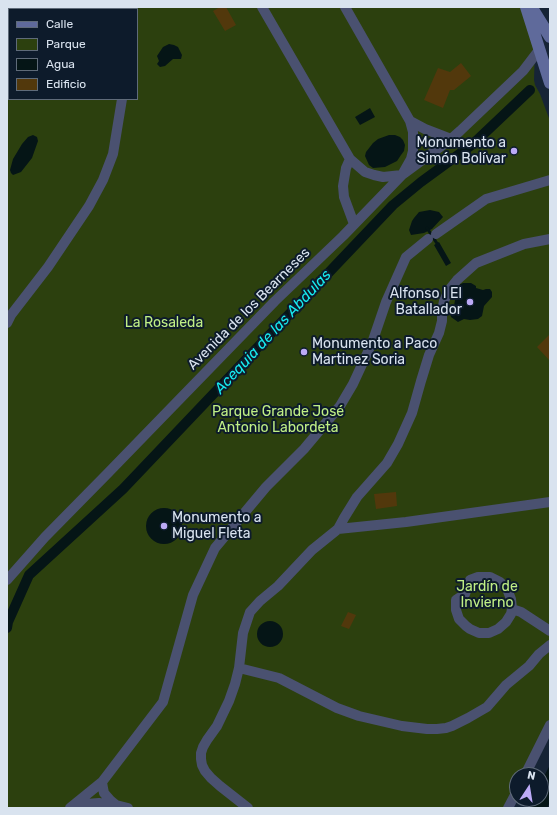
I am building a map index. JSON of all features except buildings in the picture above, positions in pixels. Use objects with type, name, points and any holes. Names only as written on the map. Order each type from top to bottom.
[{"type":"main road","points":[[526,7],[540,50],[548,64],[550,83]]},
{"type":"main road","points":[[532,7],[550,38]]},
{"type":"street","points":[[262,7],[350,159],[365,172],[374,175],[383,177],[402,175],[411,160],[413,151],[413,132],[410,121],[345,7]]},
{"type":"street","name":"Avenida de los Bearneses","points":[[7,580],[45,537],[275,301],[343,236],[402,175],[451,139],[523,71],[540,50]]},
{"type":"street","points":[[523,71],[548,64]]},
{"type":"street","points":[[7,323],[48,267],[89,206],[104,180],[113,154],[122,100]]},
{"type":"street","points":[[410,121],[429,131],[451,139]]},
{"type":"street","points":[[350,159],[344,177],[343,186],[344,197],[354,224]]},
{"type":"street","points":[[71,808],[102,782],[163,702],[193,595],[215,548],[266,487],[304,449],[340,406],[353,384],[372,343],[386,302],[406,257],[486,199],[550,180]]},
{"type":"street","points":[[248,808],[211,778],[202,764],[201,753],[202,747],[218,726],[235,684],[239,668],[243,633],[250,612],[260,601],[278,586],[312,550],[338,529],[357,497],[387,463],[398,444],[412,413],[429,355],[439,333],[444,301],[449,290],[476,263],[524,244],[550,239]]},
{"type":"street","points":[[338,529],[406,522],[550,502]]},
{"type":"street","points":[[348,510],[358,527]]},
{"type":"street","points":[[472,576],[485,576],[495,579],[504,585],[512,599],[512,609],[509,618],[502,626],[494,631],[484,633],[474,632],[466,626],[459,619],[453,606],[465,594],[472,576]]},
{"type":"street","points":[[512,609],[521,612],[550,631]]},
{"type":"street","points":[[239,668],[279,678],[337,708],[359,716],[402,726],[437,729],[452,726],[487,707],[506,685],[529,666],[539,654],[550,645]]},
{"type":"street","points":[[529,767],[550,725]]},
{"type":"street","points":[[102,782],[104,793],[116,805]]},
{"type":"street","points":[[71,808],[93,803],[116,805],[128,808]]},
{"type":"green space","name":"Parque Grande José Antonio Labordeta","points":[[7,7],[522,7],[535,48],[535,85],[550,121],[550,719],[527,767],[509,767],[509,803],[506,808],[7,808]]},
{"type":"water","points":[[169,44],[178,47],[182,55],[181,59],[173,59],[165,66],[160,67],[157,64],[159,61],[157,56],[163,47]]},
{"type":"water","points":[[370,108],[375,117],[360,125],[355,117]]},
{"type":"water","points":[[33,135],[37,137],[38,141],[32,158],[21,172],[13,175],[10,170],[13,159],[22,144],[28,137]]},
{"type":"water","points":[[389,135],[395,135],[403,140],[405,145],[404,151],[397,161],[385,167],[373,168],[369,165],[365,156],[366,152],[378,139]]},
{"type":"water","points":[[430,210],[439,212],[443,217],[432,229],[424,233],[411,235],[409,230],[414,218],[419,212]]},
{"type":"water","points":[[439,242],[451,263],[446,266],[434,245]]},
{"type":"water","points":[[463,283],[471,283],[476,286],[476,288],[483,290],[490,289],[492,292],[492,297],[484,306],[482,316],[478,319],[464,319],[458,322],[451,317],[450,311],[454,306],[454,297],[456,295],[457,288]]},
{"type":"water","points":[[164,508],[177,513],[182,526],[177,539],[164,544],[151,539],[146,526],[151,513]]},
{"type":"water","points":[[270,621],[279,625],[283,634],[279,643],[270,647],[261,643],[257,634],[261,625]]},
{"type":"water","points":[[550,765],[549,804],[549,767]]},
{"type":"water","points":[[527,807],[548,807],[547,808]]},
{"type":"waterway","name":"Acequia de las Abdulas","points":[[7,628],[8,622],[29,575],[123,489],[393,205],[421,182],[473,144],[530,90]]},
{"type":"waterway","points":[[427,228],[438,245]]},
{"type":"place","name":"Monumento a Simón Bolívar","points":[[514,151]]},
{"type":"place","name":"Alfonso I El Batallador","points":[[470,302]]},
{"type":"place","name":"Monumento a Paco Martinez Soria","points":[[304,352]]},
{"type":"place","name":"Monumento a Miguel Fleta","points":[[164,526]]},
{"type":"park label","name":"La Rosaleda","points":[[164,323]]},
{"type":"park label","name":"Jardín de Invierno","points":[[487,596]]}]
